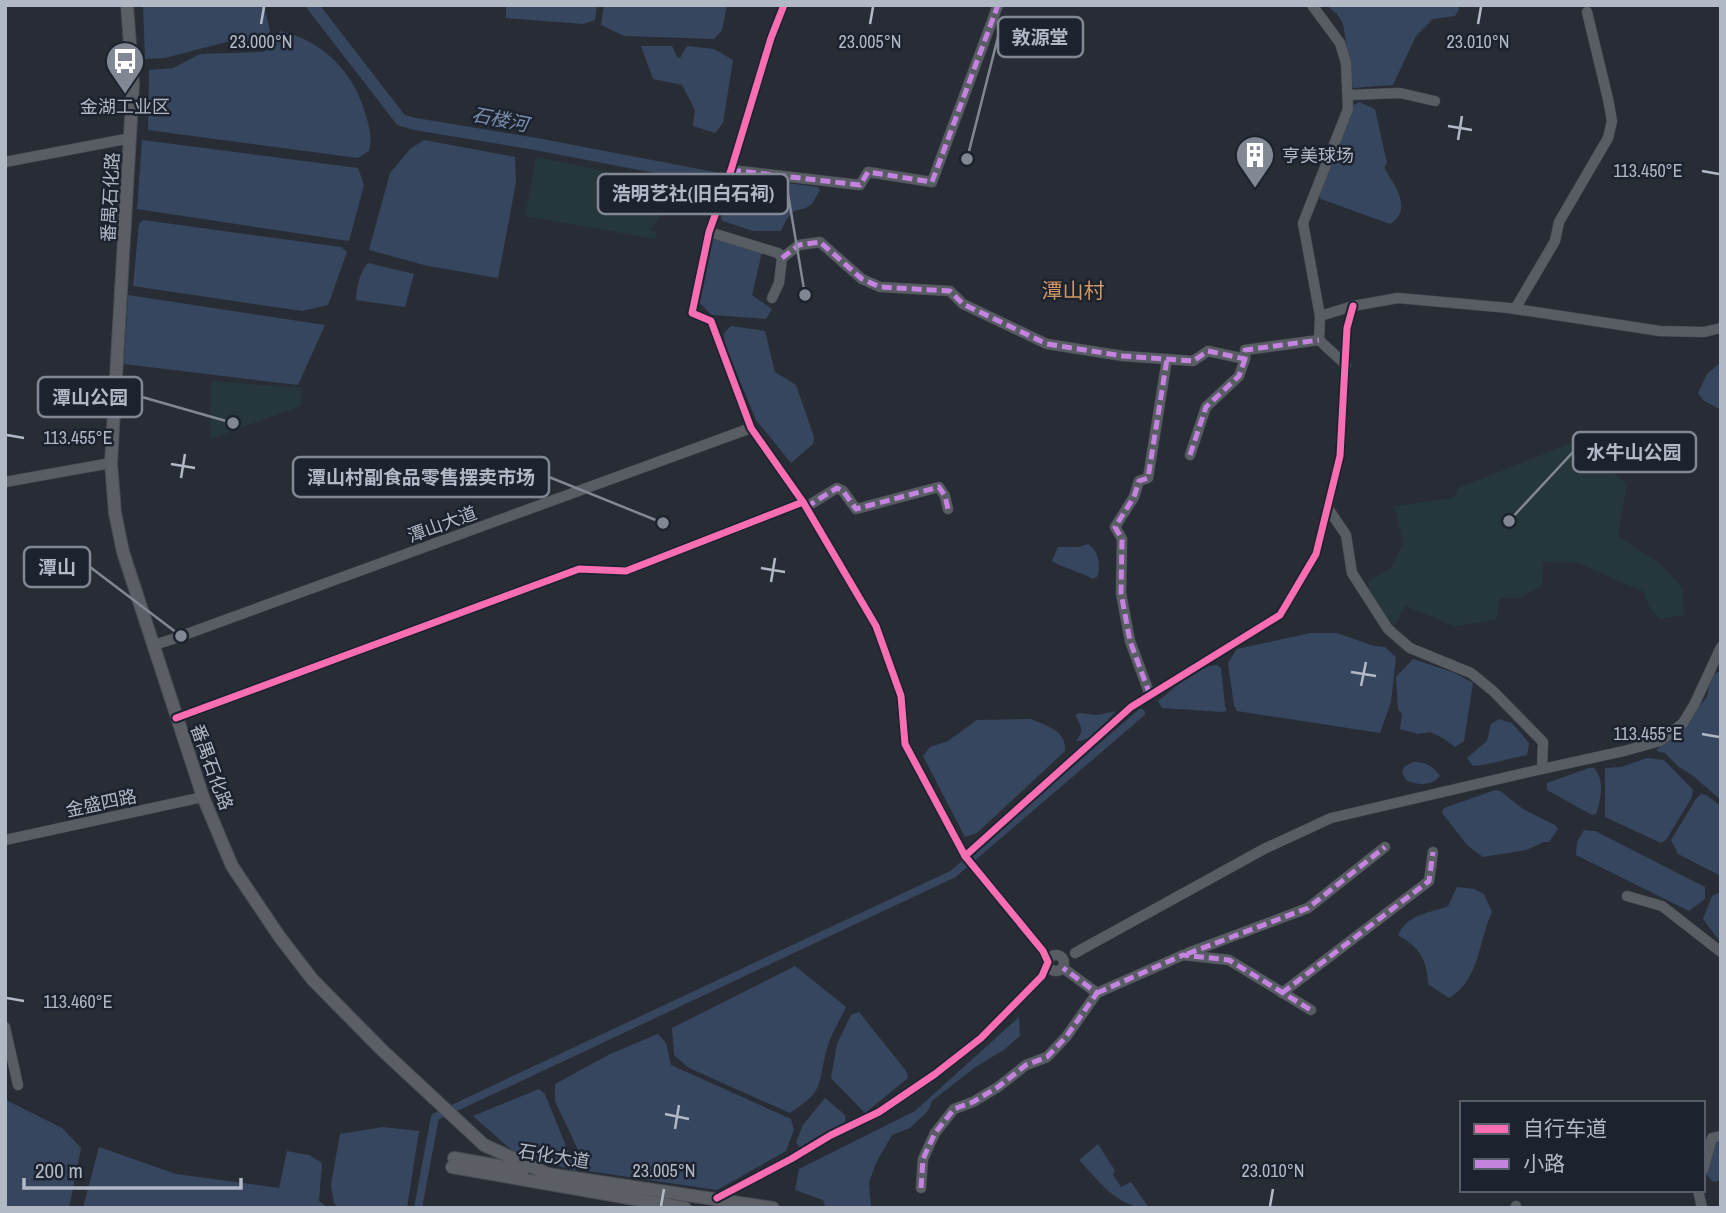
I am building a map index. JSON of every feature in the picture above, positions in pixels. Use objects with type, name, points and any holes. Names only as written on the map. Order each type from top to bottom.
[{"type":"main road","name":"番禺石化路","points":[[127,5],[133,84],[111,463],[115,513],[123,552],[203,797],[232,866],[312,979],[429,1095],[484,1145],[547,1179]]},
{"type":"main road","name":"石化大道","points":[[453,1163],[547,1179],[685,1208]]},
{"type":"main road","name":"石化大道","points":[[547,1179],[717,1198],[773,1208]]},
{"type":"street","points":[[784,5],[709,232],[692,313],[711,321],[751,428],[805,504],[876,626],[901,696],[905,744],[965,856],[1043,951],[1063,958],[1061,969]]},
{"type":"street","points":[[730,172],[860,185],[868,172],[932,182],[998,5]]},
{"type":"street","points":[[1312,5],[1340,43],[1346,63],[1348,108],[1303,223],[1320,316],[1319,340],[1346,365]]},
{"type":"street","points":[[1515,309],[1555,240],[1559,222],[1609,132],[1612,121],[1587,12]]},
{"type":"street","points":[[1348,94],[1400,93],[1435,102]]},
{"type":"street","points":[[5,162],[131,138]]},
{"type":"street","points":[[709,232],[778,253],[782,258],[779,283],[772,298]]},
{"type":"street","points":[[782,258],[799,245],[820,242],[862,279],[880,288],[950,291],[963,303],[1047,344],[1123,356],[1193,361],[1208,351],[1245,359]]},
{"type":"street","points":[[1320,316],[1353,306],[1398,298],[1515,309],[1660,331],[1704,332],[1721,328]]},
{"type":"street","points":[[965,856],[1130,707],[1280,615],[1316,554],[1340,456],[1347,328],[1353,306]]},
{"type":"street","points":[[1190,455],[1206,407],[1239,376],[1245,359],[1245,349],[1319,340]]},
{"type":"street","points":[[1150,695],[1130,641],[1121,593],[1122,539],[1115,527],[1134,497],[1139,481],[1148,478],[1167,359]]},
{"type":"street","name":"潭山大道","points":[[153,645],[751,428]]},
{"type":"street","points":[[5,482],[111,463]]},
{"type":"street","points":[[176,718],[579,569],[626,571],[805,504],[837,488],[843,491],[856,509],[939,487],[945,496],[948,509]]},
{"type":"street","points":[[1327,507],[1346,534],[1352,573],[1388,629],[1410,648],[1471,673],[1493,691],[1543,742],[1542,769]]},
{"type":"street","points":[[717,1198],[831,1135],[879,1112],[935,1074],[981,1038],[1042,976],[1054,957],[1075,953],[1264,849],[1331,818],[1660,741],[1683,723],[1721,647]]},
{"type":"street","name":"金盛四路","points":[[5,840],[203,797]]},
{"type":"street","points":[[921,1188],[923,1159],[935,1133],[954,1109],[990,1092],[1026,1065],[1047,1057],[1066,1037],[1097,993],[1183,955],[1308,908],[1385,847]]},
{"type":"street","points":[[1282,993],[1429,881],[1433,852]]},
{"type":"street","points":[[1627,896],[1661,905],[1721,952]]},
{"type":"street","points":[[1042,976],[1061,969],[1075,953]]},
{"type":"street","points":[[1183,955],[1228,960],[1311,1010]]},
{"type":"street","points":[[1054,957],[1049,968],[1061,969],[1097,993]]},
{"type":"street","points":[[5,1027],[18,1085]]},
{"type":"street","points":[[1705,1163],[1712,1138],[1721,1136]]},
{"type":"shaded area","points":[[536,157],[653,181],[660,213],[649,230],[657,232],[656,239],[525,216]]},
{"type":"shaded area","points":[[211,381],[302,388],[301,406],[210,439]]},
{"type":"shaded area","points":[[1572,443],[1627,483],[1618,536],[1660,564],[1682,587],[1684,615],[1659,619],[1648,605],[1644,592],[1578,563],[1543,562],[1542,586],[1519,598],[1500,598],[1496,620],[1455,626],[1405,606],[1393,628],[1376,604],[1367,582],[1391,568],[1403,543],[1394,506],[1454,498],[1458,488]]},
{"type":"water","points":[[143,5],[264,5],[270,31],[265,41],[230,41],[165,58],[145,59]]},
{"type":"water","points":[[506,5],[597,5],[595,20],[583,24],[506,18]]},
{"type":"water","points":[[604,5],[727,5],[722,30],[714,39],[624,36],[601,25]]},
{"type":"water","points":[[1326,5],[1457,5],[1459,9],[1455,16],[1433,19],[1416,36],[1393,85],[1353,88],[1343,23]]},
{"type":"water","points":[[280,31],[311,43],[347,74],[367,119],[369,151],[358,158],[148,130],[149,70],[173,68],[200,54],[263,52],[272,47]]},
{"type":"water","points":[[641,46],[672,46],[680,58],[687,46],[714,49],[733,60],[723,123],[715,133],[693,126],[695,110],[682,85],[653,79]]},
{"type":"water","points":[[1359,102],[1375,109],[1387,163],[1384,168],[1400,197],[1401,212],[1390,224],[1321,199],[1317,194],[1352,106]]},
{"type":"water","points":[[142,140],[358,168],[364,185],[349,241],[137,209]]},
{"type":"water","points":[[424,140],[515,157],[516,182],[498,278],[428,266],[369,250],[390,173],[410,149]]},
{"type":"water","points":[[734,182],[779,182],[818,187],[820,190],[812,204],[794,211],[781,231],[753,231],[721,218],[727,192]]},
{"type":"water","points":[[143,220],[341,247],[347,252],[328,305],[302,311],[133,286],[139,224]]},
{"type":"water","points":[[711,238],[762,252],[752,295],[772,309],[766,319],[712,315],[696,300]]},
{"type":"water","points":[[368,263],[414,274],[405,307],[356,300],[359,280]]},
{"type":"water","points":[[128,295],[325,325],[298,385],[124,364]]},
{"type":"water","points":[[731,326],[765,331],[775,372],[796,385],[814,437],[813,444],[791,463],[756,420],[725,345],[724,333]]},
{"type":"water","points":[[1721,362],[1721,410],[1703,400],[1698,393],[1707,374]]},
{"type":"water","points":[[1088,544],[1097,554],[1099,562],[1098,576],[1093,579],[1052,561],[1058,547]]},
{"type":"water","points":[[1311,633],[1337,633],[1374,646],[1385,647],[1396,657],[1391,702],[1380,733],[1237,711],[1228,663],[1237,649]]},
{"type":"water","points":[[1413,659],[1455,673],[1473,683],[1464,741],[1455,747],[1430,732],[1418,734],[1400,729],[1402,714],[1398,709],[1396,677]]},
{"type":"water","points":[[1217,665],[1221,668],[1227,710],[1223,712],[1162,708],[1158,701],[1179,684],[1201,669]]},
{"type":"water","points":[[1721,671],[1721,800],[1665,753],[1656,751],[1707,697],[1711,675]]},
{"type":"water","points":[[1116,711],[1094,735],[1076,741],[1081,728],[1075,715],[1097,715]]},
{"type":"water","points":[[1031,719],[1059,734],[1065,744],[1065,751],[977,833],[965,837],[923,756],[930,747],[948,741],[977,720]]},
{"type":"water","points":[[1499,719],[1512,723],[1529,743],[1527,755],[1473,766],[1467,758],[1487,741],[1491,724]]},
{"type":"water","points":[[1647,758],[1664,760],[1693,790],[1692,797],[1666,840],[1661,843],[1605,817],[1605,768],[1621,767]]},
{"type":"water","points":[[1413,762],[1429,765],[1440,776],[1433,782],[1424,784],[1406,780],[1402,772],[1404,767]]},
{"type":"water","points":[[1594,768],[1601,784],[1596,814],[1592,815],[1547,790],[1547,783]]},
{"type":"water","points":[[1495,790],[1523,809],[1555,825],[1558,829],[1549,842],[1526,850],[1483,857],[1468,846],[1442,813],[1444,808]]},
{"type":"water","points":[[1701,794],[1721,806],[1721,876],[1678,854],[1671,840]]},
{"type":"water","points":[[1584,830],[1595,831],[1705,887],[1705,899],[1689,911],[1576,855],[1577,842]]},
{"type":"water","points":[[1457,887],[1474,889],[1484,894],[1492,912],[1473,971],[1459,990],[1449,998],[1428,984],[1421,955],[1398,935],[1413,919],[1448,906]]},
{"type":"water","points":[[1721,892],[1721,943],[1703,919],[1712,896]]},
{"type":"water","points":[[795,966],[846,1007],[829,1043],[818,1086],[802,1105],[790,1113],[689,1068],[674,1055],[672,1028]]},
{"type":"water","points":[[859,1012],[907,1072],[908,1078],[865,1113],[831,1078],[837,1044],[851,1015]]},
{"type":"water","points":[[1019,1017],[1020,1036],[932,1101],[928,1111],[910,1128],[892,1135],[869,1182],[871,1208],[826,1208],[823,1200],[795,1190],[799,1169],[915,1111]]},
{"type":"water","points":[[658,1034],[666,1043],[671,1065],[791,1119],[794,1130],[786,1151],[717,1190],[588,1171],[555,1101],[555,1084],[610,1054]]},
{"type":"water","points":[[539,1089],[545,1094],[576,1171],[515,1153],[473,1116]]},
{"type":"water","points":[[825,1098],[845,1115],[845,1125],[801,1150],[796,1142],[803,1125]]},
{"type":"water","points":[[6,1100],[62,1128],[81,1148],[69,1208],[5,1208]]},
{"type":"water","points":[[383,1127],[419,1131],[407,1208],[341,1208],[334,1204],[331,1184],[340,1134]]},
{"type":"water","points":[[1721,1142],[1721,1180],[1713,1182],[1706,1174],[1712,1144]]},
{"type":"water","points":[[1098,1144],[1115,1171],[1113,1175],[1121,1187],[1131,1182],[1149,1208],[1138,1207],[1118,1199],[1079,1160]]},
{"type":"water","points":[[99,1147],[176,1174],[279,1188],[287,1151],[309,1155],[322,1163],[319,1201],[328,1208],[83,1208]]},
{"type":"waterway","name":"石楼河","points":[[312,5],[401,120],[734,182]]},
{"type":"waterway","points":[[418,1208],[435,1117],[953,874],[1141,713]]},
{"type":"marked path","points":[[731,170],[860,185],[868,172],[932,182],[998,5]]},
{"type":"marked path","points":[[782,258],[799,245],[820,242],[862,279],[880,287],[950,291],[963,304],[1047,344],[1123,356],[1193,361],[1208,351],[1245,359],[1245,350],[1319,340]]},
{"type":"marked path","points":[[1150,695],[1130,641],[1121,593],[1122,539],[1115,527],[1134,497],[1139,481],[1148,478],[1167,359]]},
{"type":"marked path","points":[[1190,455],[1206,407],[1239,376],[1245,359]]},
{"type":"marked path","points":[[806,507],[837,488],[843,491],[856,509],[939,487],[945,496],[948,509]]},
{"type":"marked path","points":[[1187,954],[1308,908],[1385,847]]},
{"type":"marked path","points":[[1282,993],[1429,881],[1433,852]]},
{"type":"marked path","points":[[1097,993],[1183,955],[1229,960],[1311,1010]]},
{"type":"marked path","points":[[921,1188],[923,1159],[935,1133],[954,1109],[973,1102],[998,1087],[1026,1065],[1047,1057],[1066,1037],[1097,993],[1063,968]]},
{"type":"cycle path","points":[[717,1198],[831,1135],[879,1112],[935,1074],[981,1038],[1042,976],[1048,962],[1043,951],[965,856],[905,744],[901,696],[876,626],[803,502],[751,428],[711,321],[692,313],[709,232],[784,5]]},
{"type":"cycle path","points":[[965,856],[1131,707],[1280,615],[1316,554],[1340,456],[1347,328],[1353,306]]},
{"type":"cycle path","points":[[176,718],[579,569],[626,571],[803,502]]},
{"type":"place","name":"金湖工业区","points":[[125,95]]},
{"type":"place","name":"敦源堂","points":[[967,159]]},
{"type":"place","name":"亨美球场","points":[[1255,189]]},
{"type":"place","name":"浩明艺社(旧白石祠)","points":[[805,295]]},
{"type":"place","name":"潭山公园","points":[[233,423]]},
{"type":"place","name":"水牛山公园","points":[[1509,521]]},
{"type":"place","name":"潭山村副食品零售摆卖市场","points":[[663,523]]},
{"type":"place","name":"潭山","points":[[181,636]]},
{"type":"district","name":"潭山村","points":[[1073,290]]}]
